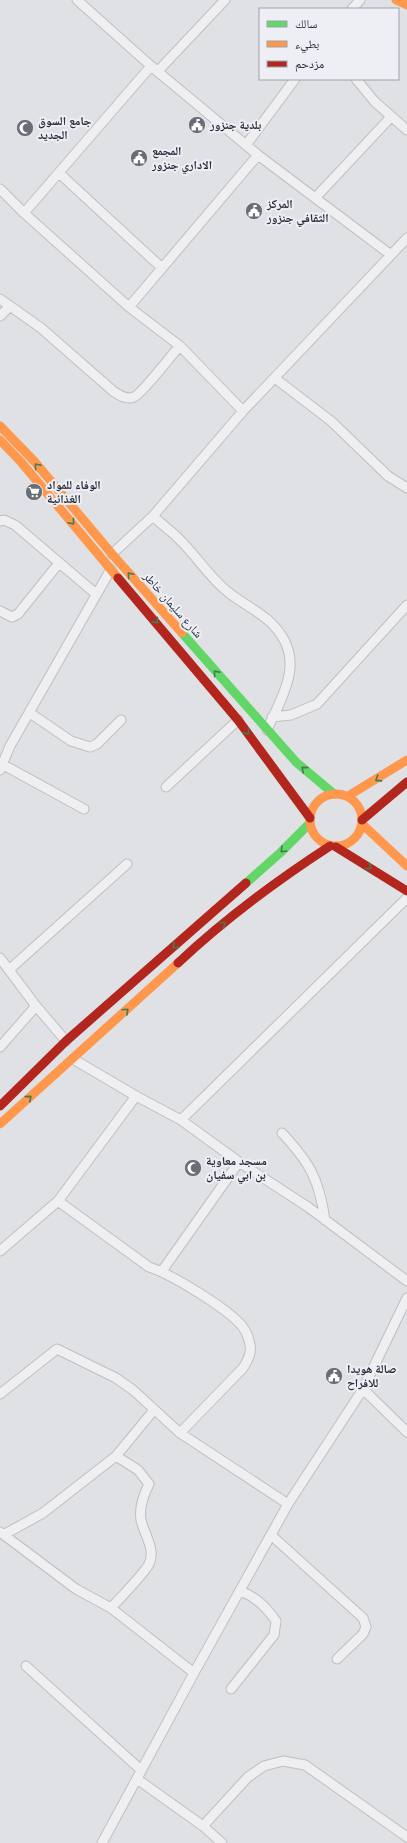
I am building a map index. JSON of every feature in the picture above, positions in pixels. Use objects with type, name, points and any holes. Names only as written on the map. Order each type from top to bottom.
[{"type":"main road","points":[[396,0],[407,5]]},
{"type":"main road","name":"شارع سليمان خاطر","points":[[0,426],[34,461],[112,554],[296,762],[334,794]]},
{"type":"main road","name":"شارع سليمان خاطر","points":[[0,440],[21,462],[238,720],[310,820]]},
{"type":"main road","points":[[348,796],[407,760]]},
{"type":"main road","points":[[0,1124],[74,1059],[201,941],[286,875],[333,846],[351,842],[356,838],[362,822],[407,782]]},
{"type":"main road","points":[[0,1106],[66,1041],[275,858],[310,820],[315,805],[320,799],[334,794],[348,796],[355,801],[360,808],[362,822],[407,866]]},
{"type":"main road","points":[[310,820],[314,835],[320,841],[333,846],[407,891]]},
{"type":"street","points":[[77,0],[154,68],[258,155],[316,197],[391,255]]},
{"type":"street","points":[[24,213],[154,68],[225,0]]},
{"type":"street","points":[[353,8],[360,0]]},
{"type":"street","points":[[246,145],[295,80]]},
{"type":"street","points":[[357,80],[375,102],[407,130]]},
{"type":"street","points":[[316,197],[392,117]]},
{"type":"street","points":[[129,307],[258,155]]},
{"type":"street","points":[[59,173],[162,268]]},
{"type":"street","points":[[0,189],[24,213],[129,307],[180,346],[244,412]]},
{"type":"street","points":[[112,554],[153,516],[244,412],[407,238]]},
{"type":"street","points":[[0,299],[41,328],[114,391],[121,396],[128,398],[134,397],[142,390],[180,346]]},
{"type":"street","points":[[0,316],[10,306]]},
{"type":"street","points":[[276,379],[331,421],[388,476],[407,488]]},
{"type":"street","points":[[153,516],[178,538],[218,584],[267,620],[284,638],[288,646],[290,673],[287,685],[267,730]]},
{"type":"street","points":[[0,522],[4,520],[15,524],[96,594]]},
{"type":"street","points":[[0,611],[12,617],[18,614],[59,563]]},
{"type":"street","points":[[84,809],[1,766],[10,746],[111,569]]},
{"type":"street","points":[[272,717],[291,715],[317,704],[407,605]]},
{"type":"street","points":[[30,713],[71,741],[90,747],[97,744],[121,720]]},
{"type":"street","points":[[166,787],[238,720]]},
{"type":"street","points":[[10,969],[128,864]]},
{"type":"street","points":[[180,1120],[407,898]]},
{"type":"street","points":[[0,958],[10,969],[36,1006],[66,1041]]},
{"type":"street","points":[[0,1047],[36,1006]]},
{"type":"street","points":[[74,1059],[180,1120],[325,1220],[407,1281]]},
{"type":"street","points":[[0,1251],[58,1201],[136,1096]]},
{"type":"street","points":[[282,1134],[306,1160],[309,1166],[322,1198],[325,1220]]},
{"type":"street","points":[[162,1271],[239,1162]]},
{"type":"street","points":[[58,1201],[149,1267],[162,1271],[212,1301],[242,1326],[251,1346],[249,1358],[243,1368],[180,1433]]},
{"type":"street","points":[[102,1843],[288,1504],[363,1389],[407,1298]]},
{"type":"street","points":[[0,1394],[57,1349],[116,1378],[133,1390],[180,1433],[288,1504]]},
{"type":"street","points":[[363,1389],[407,1432]]},
{"type":"street","points":[[154,1410],[116,1456],[43,1512],[3,1533],[76,1589],[111,1608],[194,1673]]},
{"type":"street","points":[[111,1608],[149,1564],[151,1554],[150,1546],[140,1518],[149,1484],[138,1470],[116,1456]]},
{"type":"street","points":[[271,1535],[363,1618],[366,1627],[363,1634],[337,1659]]},
{"type":"street","points":[[231,1689],[274,1636],[276,1621],[268,1609],[256,1598],[241,1591]]},
{"type":"street","points":[[26,1666],[141,1770]]},
{"type":"street","points":[[203,1826],[248,1777],[264,1766],[283,1761],[305,1765],[407,1836]]},
{"type":"street","points":[[137,1779],[203,1826],[222,1843]]},
{"type":"traffic: fast","points":[[182,633],[296,762],[334,794]]},
{"type":"traffic: fast","points":[[246,883],[280,853],[310,823]]},
{"type":"traffic: slow","points":[[396,0],[407,5]]},
{"type":"traffic: slow","points":[[0,426],[34,461],[112,554],[182,633]]},
{"type":"traffic: slow","points":[[0,440],[21,462],[118,578]]},
{"type":"traffic: slow","points":[[348,796],[407,760]]},
{"type":"traffic: slow","points":[[331,794],[341,794],[355,801],[362,815],[362,820],[362,825],[355,839],[341,846],[331,846],[321,842],[314,835],[310,825],[310,815],[314,805],[321,798],[331,794]]},
{"type":"traffic: slow","points":[[362,824],[407,866]]},
{"type":"traffic: slow","points":[[0,1124],[178,963]]},
{"type":"traffic: jam","points":[[118,578],[238,720],[310,818]]},
{"type":"traffic: jam","points":[[362,820],[407,782]]},
{"type":"traffic: jam","points":[[178,963],[251,901],[330,846]]},
{"type":"traffic: jam","points":[[336,847],[407,891]]},
{"type":"traffic: jam","points":[[0,1106],[66,1041],[246,883]]},
{"type":"place","name":"بلدية جنزور","points":[[197,125]]},
{"type":"place","name":"جامع السوق الجديد","points":[[25,128]]},
{"type":"place","name":"المجمع الاداري جنزور","points":[[139,158]]},
{"type":"place","name":"المركز الثقافي جنزور","points":[[254,211]]},
{"type":"place","name":"الوفاء للمواد الغذائية","points":[[34,492]]},
{"type":"place","name":"مسجد معاوية بن ابي سفيان","points":[[193,1168]]},
{"type":"place","name":"صالة هويدا للافراح","points":[[334,1376]]}]
